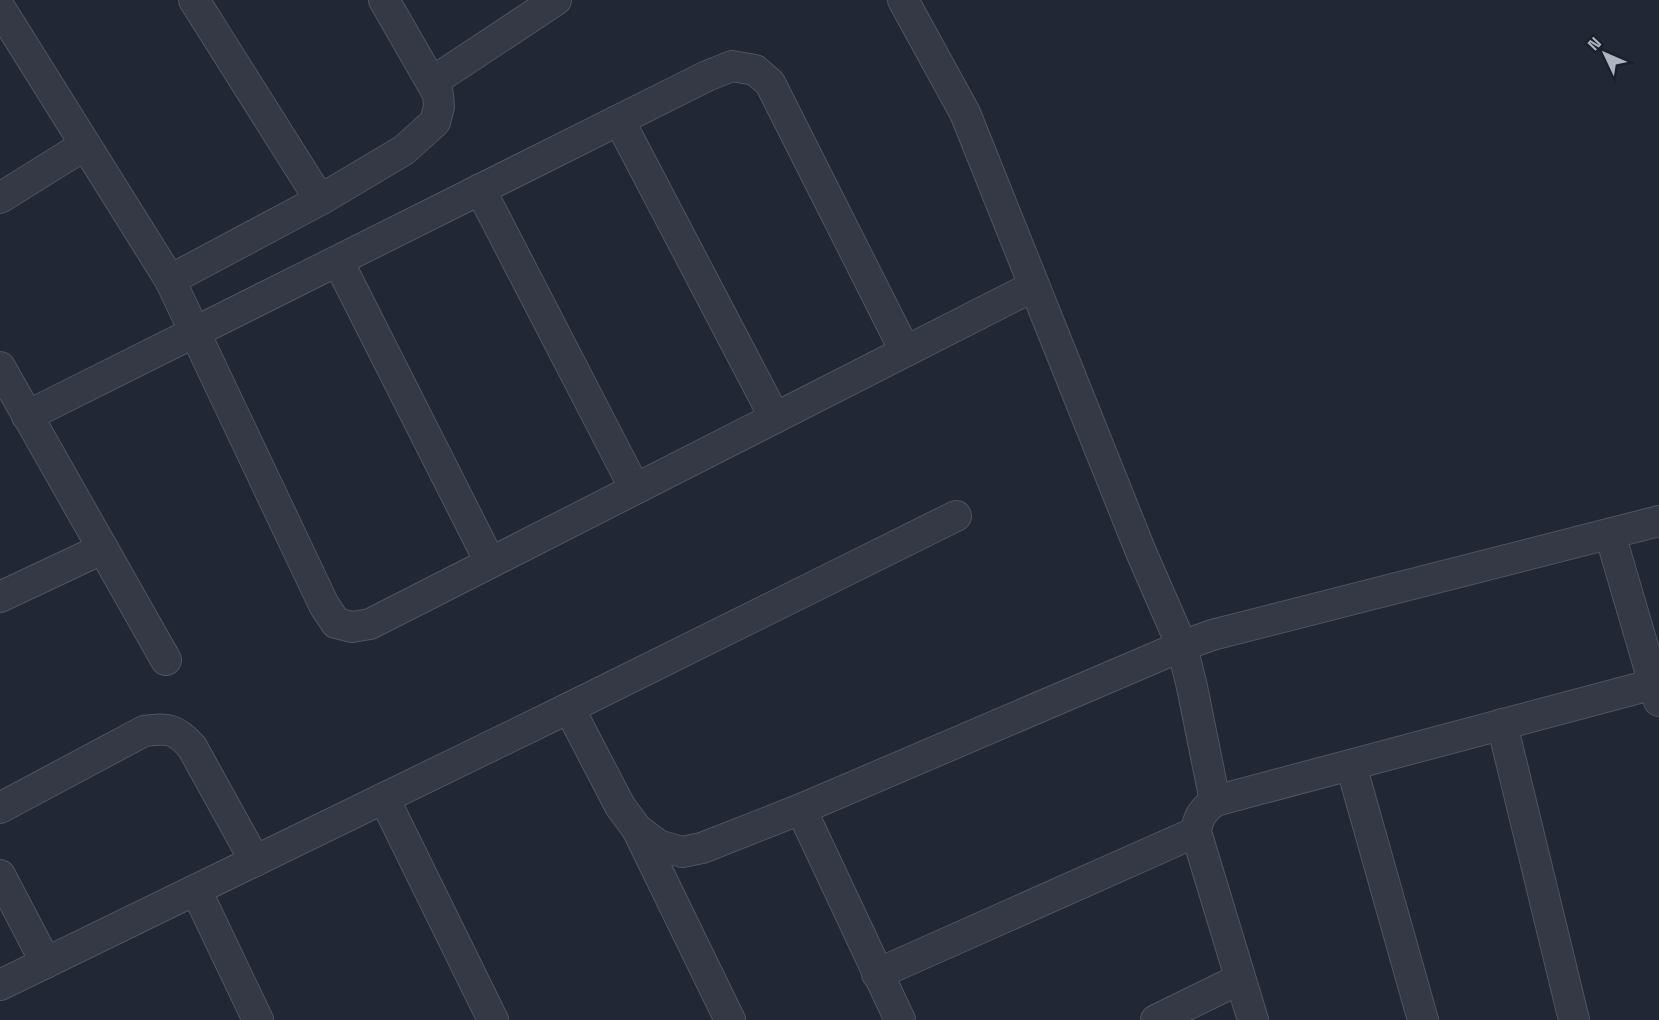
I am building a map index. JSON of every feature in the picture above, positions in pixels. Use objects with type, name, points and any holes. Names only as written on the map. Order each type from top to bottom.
[{"type":"street","points":[[194,0],[320,200]]},
{"type":"street","points":[[170,280],[320,200],[404,150],[435,122],[439,107],[438,94],[384,0]]},
{"type":"street","points":[[432,82],[556,0]]},
{"type":"street","points":[[903,0],[965,113],[1141,552],[1182,646],[1215,801]]},
{"type":"street","points":[[0,8],[170,280],[324,605],[336,623],[351,627],[370,624],[1034,286]]},
{"type":"street","points":[[27,416],[480,189],[732,66],[755,70],[770,83],[905,351]]},
{"type":"street","points":[[619,120],[775,418]]},
{"type":"street","points":[[0,198],[85,146]]},
{"type":"street","points":[[480,189],[635,489]]},
{"type":"street","points":[[338,261],[490,562]]},
{"type":"street","points":[[0,368],[166,660]]},
{"type":"street","points":[[0,985],[569,708],[956,516]]},
{"type":"street","points":[[638,829],[658,845],[682,852],[702,848],[801,809],[1182,646],[1224,632],[1659,521]]},
{"type":"street","points":[[1253,1020],[1197,832],[1200,815],[1215,801],[1502,724],[1656,692],[1610,534]]},
{"type":"street","points":[[0,597],[102,549]]},
{"type":"street","points":[[569,708],[620,806],[638,829],[730,1020]]},
{"type":"street","points":[[1502,724],[1574,1020]]},
{"type":"street","points":[[0,808],[144,732],[163,729],[180,733],[192,747],[255,861]]},
{"type":"street","points":[[1351,765],[1423,1020]]},
{"type":"street","points":[[384,798],[493,1020]]},
{"type":"street","points":[[801,809],[900,1020]]},
{"type":"street","points":[[877,974],[1197,832]]},
{"type":"street","points":[[0,875],[46,963]]},
{"type":"street","points":[[196,890],[258,1020]]},
{"type":"street","points":[[1156,1020],[1240,979]]}]
